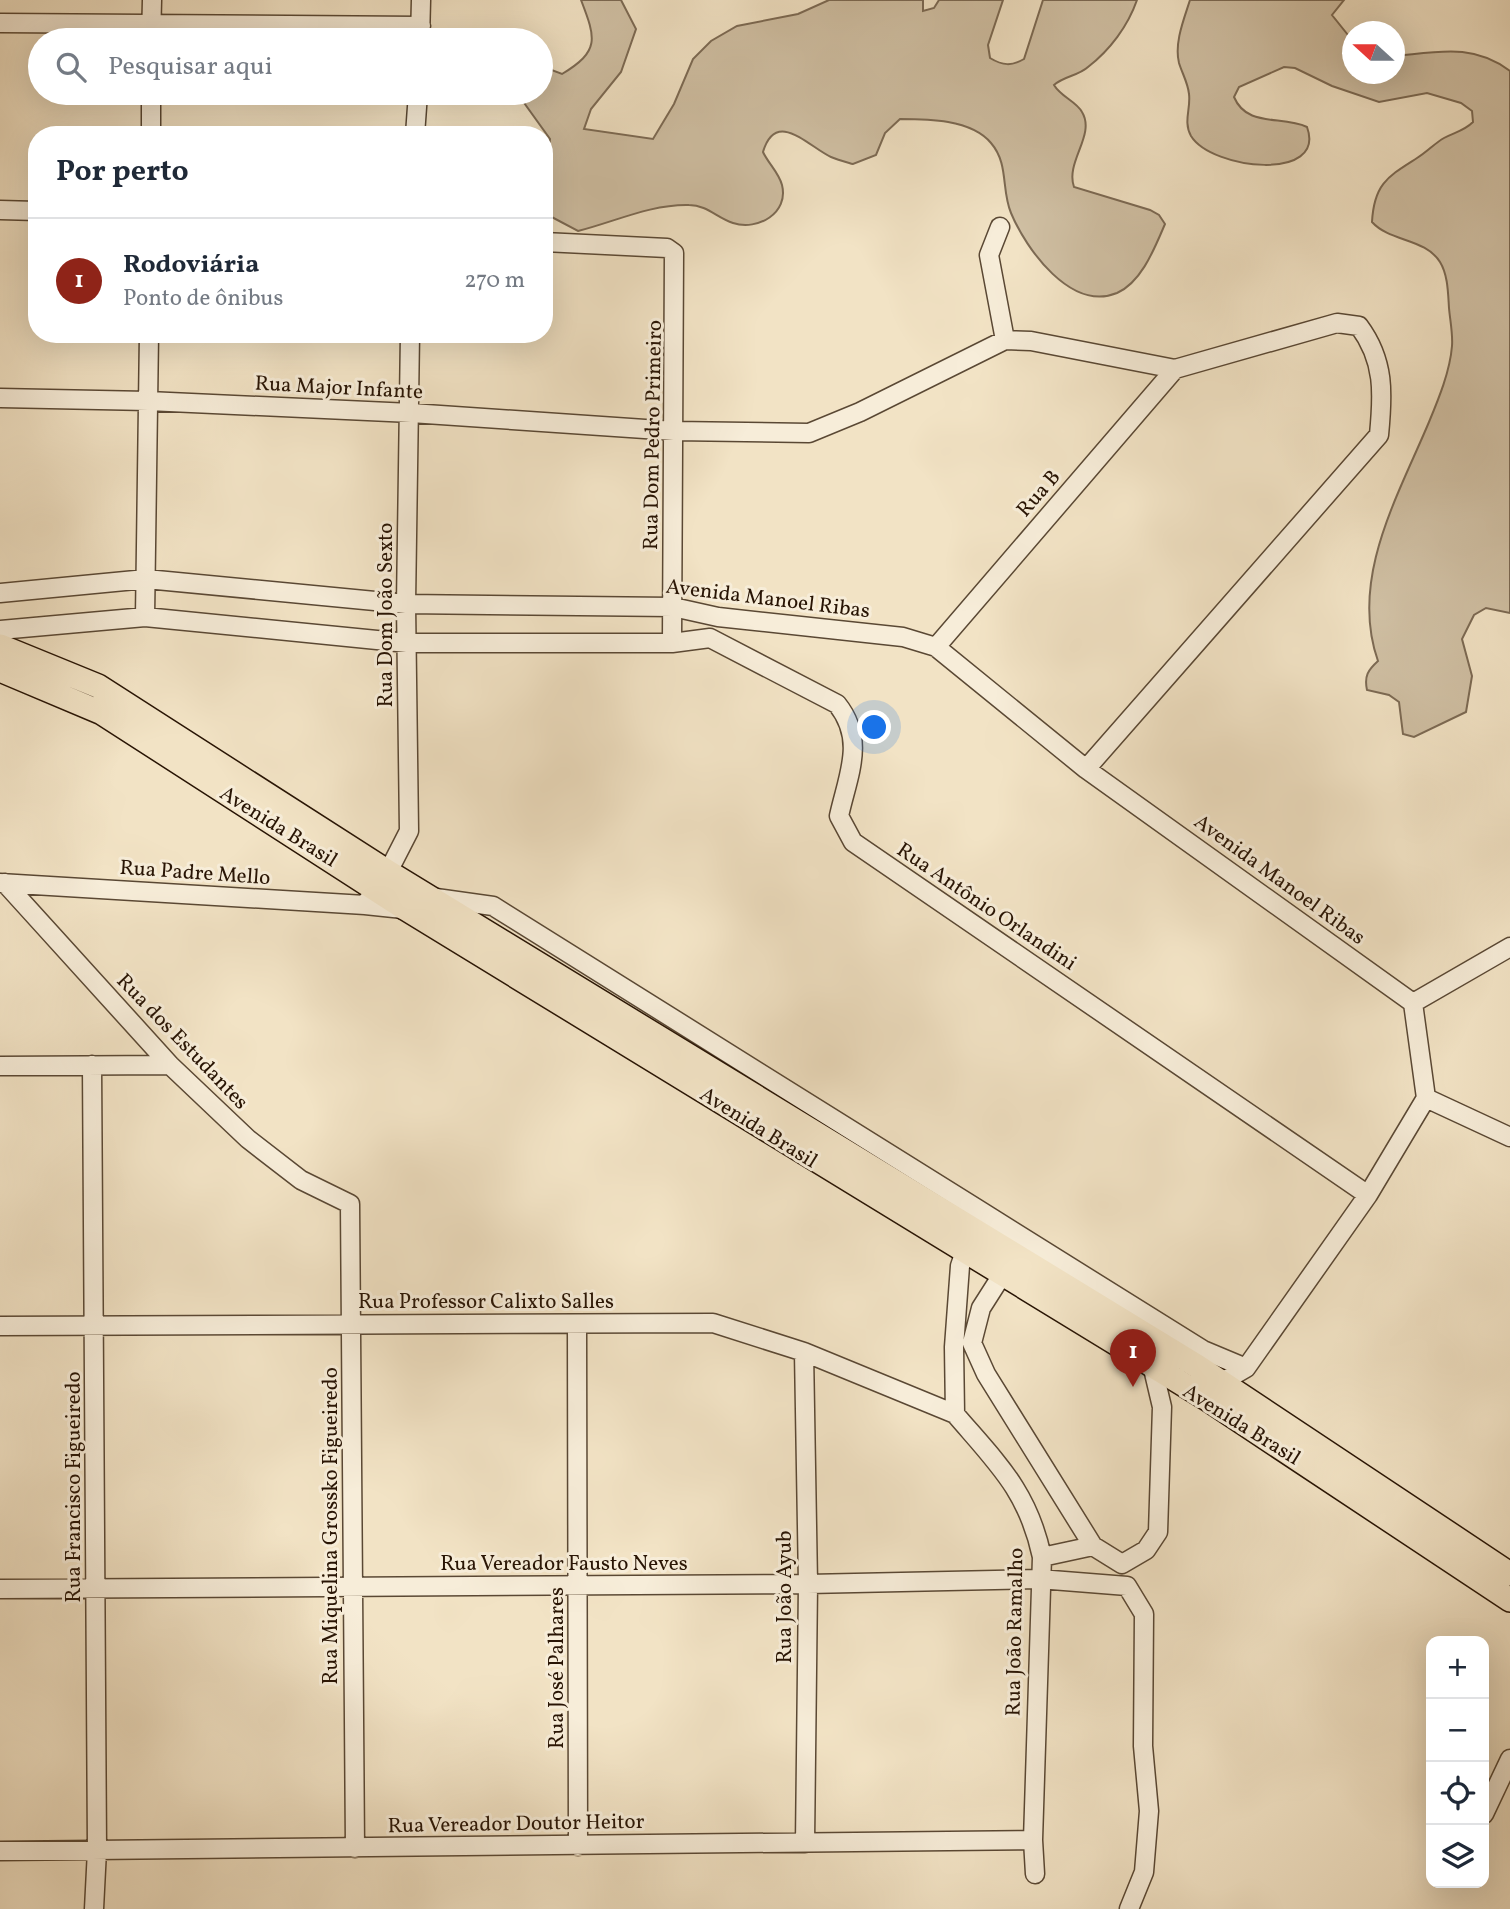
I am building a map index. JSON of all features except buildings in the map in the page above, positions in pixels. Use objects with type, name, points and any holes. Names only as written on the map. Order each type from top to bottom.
[{"type":"main road","name":"Avenida Brasil","points":[[0,646],[98,686],[406,909],[1182,1386],[1215,1390],[1510,1574]]},
{"type":"main road","name":"Avenida Brasil","points":[[0,670],[102,713],[376,888],[433,897],[934,1208],[976,1218],[1200,1358],[1215,1390],[1510,1600]]},
{"type":"main road","points":[[919,1225],[934,1208]]},
{"type":"street","points":[[151,28],[152,0]]},
{"type":"street","points":[[421,28],[422,0]]},
{"type":"street","points":[[0,23],[84,28]]},
{"type":"street","points":[[151,105],[151,126]]},
{"type":"street","points":[[416,126],[417,105]]},
{"type":"street","points":[[0,210],[28,211]]},
{"type":"street","points":[[1000,227],[989,255],[1005,340],[1031,341],[1175,369],[1337,323],[1359,326],[1375,347],[1379,367],[1382,403],[1379,435],[1086,769]]},
{"type":"street","name":"Rua Dom Pedro Primeiro","points":[[553,243],[667,248],[674,253],[672,643]]},
{"type":"street","name":"Rua Major Infante","points":[[0,398],[148,401],[411,413],[674,431],[809,433],[860,412],[1005,340]]},
{"type":"street","points":[[145,617],[149,343]]},
{"type":"street","name":"Rua Dom João Sexto","points":[[376,888],[409,831],[406,604],[410,343]]},
{"type":"street","name":"Rua B","points":[[936,647],[1175,369]]},
{"type":"street","name":"Avenida Manoel Ribas","points":[[0,593],[146,579],[406,604],[673,607],[718,617],[903,637],[936,647],[1086,769],[1413,1003]]},
{"type":"street","points":[[0,630],[145,617],[407,643],[672,643],[710,638],[718,617]]},
{"type":"street","name":"Rua Antônio Orlandini","points":[[710,638],[837,704],[850,720],[855,747],[839,816],[853,842],[1368,1195]]},
{"type":"street","name":"Rua Padre Mello","points":[[2,883],[376,888]]},
{"type":"street","name":"Rua dos Estudantes","points":[[2,883],[170,1065],[248,1139],[290,1172],[350,1204]]},
{"type":"street","points":[[406,909],[433,897],[494,906],[976,1218],[962,1251],[954,1347],[955,1414]]},
{"type":"street","points":[[1215,1390],[1246,1368],[1368,1195],[1426,1098],[1413,1003],[1510,947]]},
{"type":"street","name":"Rua Francisco Figueiredo","points":[[92,1065],[97,1850],[94,1909]]},
{"type":"street","points":[[0,1066],[170,1065]]},
{"type":"street","points":[[1426,1098],[1510,1137]]},
{"type":"street","name":"Rua Miquelina Grossko Figueiredo","points":[[350,1204],[355,1848]]},
{"type":"street","points":[[1002,1275],[993,1284],[981,1308],[972,1343],[986,1374],[1093,1546],[1122,1564],[1146,1550],[1158,1532],[1162,1407],[1154,1373],[1182,1386],[1200,1358],[1246,1368]]},
{"type":"street","name":"Rua Professor Calixto Salles","points":[[0,1326],[713,1323],[804,1352],[955,1414]]},
{"type":"street","name":"Rua José Palhares","points":[[577,1324],[578,1846]]},
{"type":"street","name":"Rua João Ayub","points":[[804,1352],[808,1584],[805,1843]]},
{"type":"street","name":"Rua João Ramalho","points":[[955,1414],[1015,1484],[1035,1524],[1042,1557],[1039,1579],[1033,1840],[1035,1874]]},
{"type":"street","points":[[1042,1557],[1093,1546]]},
{"type":"street","name":"Rua Vereador Fausto Neves","points":[[0,1589],[808,1584],[1039,1579],[1128,1586],[1144,1614],[1143,1746],[1149,1811],[1144,1872],[1129,1909]]},
{"type":"street","points":[[1489,1803],[1510,1759]]},
{"type":"street","name":"Rua Vereador Doutor Heitor","points":[[0,1851],[1033,1840]]},
{"type":"shaded area","points":[[581,0],[621,0],[636,29],[621,72],[591,109],[584,129],[653,139],[674,104],[693,59],[711,41],[737,26],[798,14],[829,0],[923,0],[923,11],[934,8],[939,0],[1003,0],[988,45],[990,58],[999,63],[1011,64],[1024,59],[1043,0],[1137,0],[1123,28],[1104,53],[1084,70],[1054,85],[1079,108],[1085,121],[1083,139],[1073,168],[1074,187],[1150,210],[1159,215],[1165,224],[1147,263],[1126,288],[1117,293],[1100,296],[1083,294],[1052,274],[1027,243],[1011,213],[1003,168],[991,143],[972,129],[961,125],[935,120],[900,119],[885,133],[876,155],[853,164],[831,157],[794,134],[776,133],[769,139],[763,152],[781,181],[783,195],[776,211],[761,222],[743,225],[727,221],[701,207],[675,205],[647,210],[578,231],[553,218],[553,126],[541,126],[526,105],[553,105],[553,71],[562,74],[589,51],[592,34]]},
{"type":"shaded area","points":[[1190,0],[1344,0],[1332,15],[1342,28],[1342,84],[1405,84],[1405,55],[1441,52],[1482,56],[1510,71],[1510,613],[1486,608],[1474,615],[1462,639],[1472,676],[1466,712],[1414,737],[1403,734],[1399,702],[1389,695],[1367,690],[1368,674],[1378,661],[1371,630],[1369,599],[1381,538],[1437,404],[1451,355],[1452,332],[1447,284],[1440,262],[1426,248],[1379,228],[1372,222],[1373,209],[1380,189],[1391,176],[1441,140],[1470,125],[1473,122],[1472,111],[1461,103],[1427,93],[1379,102],[1332,86],[1295,68],[1284,67],[1239,87],[1234,97],[1240,107],[1256,117],[1307,127],[1309,145],[1300,156],[1285,163],[1242,163],[1203,148],[1191,136],[1187,120],[1189,94],[1178,55],[1180,31]]},
{"type":"place","name":"Rodoviária","points":[[1133,1387]]}]
